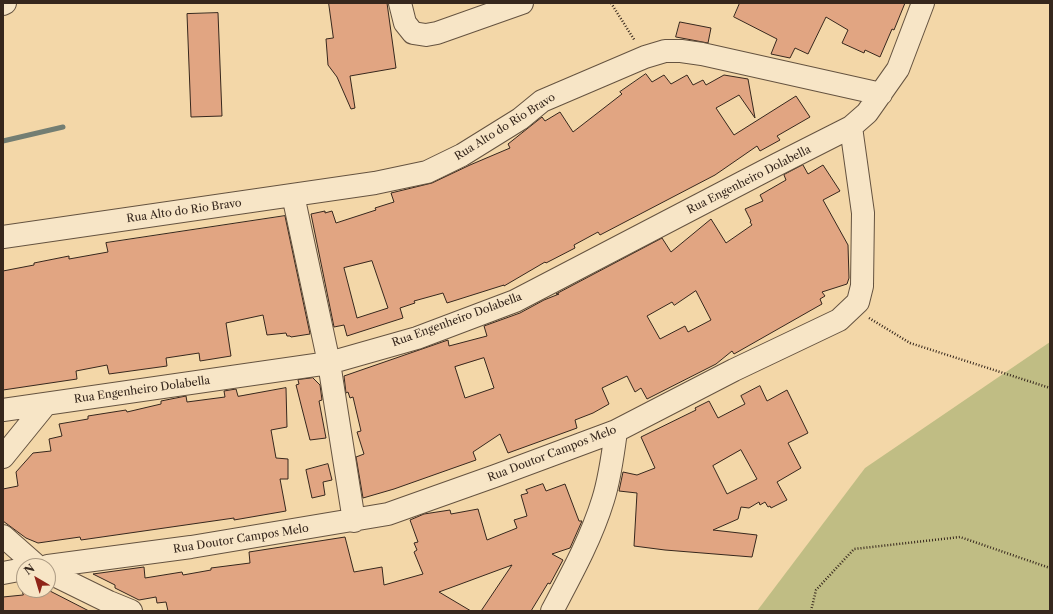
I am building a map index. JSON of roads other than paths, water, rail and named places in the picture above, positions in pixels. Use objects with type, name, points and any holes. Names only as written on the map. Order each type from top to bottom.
[{"type":"street","points":[[400,3],[405,23],[413,33],[426,35],[437,33],[522,3]]},
{"type":"street","name":"Rua Engenheiro Dolabella","points":[[3,410],[329,363],[417,338],[515,301],[851,127],[867,113],[882,94],[898,69],[923,3]]},
{"type":"street","name":"Rua Alto do Rio Bravo","points":[[3,237],[375,183],[427,172],[462,155],[491,138],[520,119],[542,101],[645,56],[664,51],[688,52],[882,94]]},
{"type":"street","name":"Rua Doutor Campos Melo","points":[[56,565],[191,548],[388,514],[616,431],[741,367],[839,320],[858,302],[862,286],[863,213],[851,127]]},
{"type":"street","points":[[294,195],[329,363],[354,521]]},
{"type":"street","points":[[3,457],[46,404]]},
{"type":"street","points":[[552,611],[582,556],[604,500],[616,431]]},
{"type":"street","points":[[3,536],[28,558]]},
{"type":"street","points":[[3,572],[16,571]]},
{"type":"street","points":[[56,577],[107,607],[131,611]]},
{"type":"waterway","points":[[3,141],[63,127]]}]
